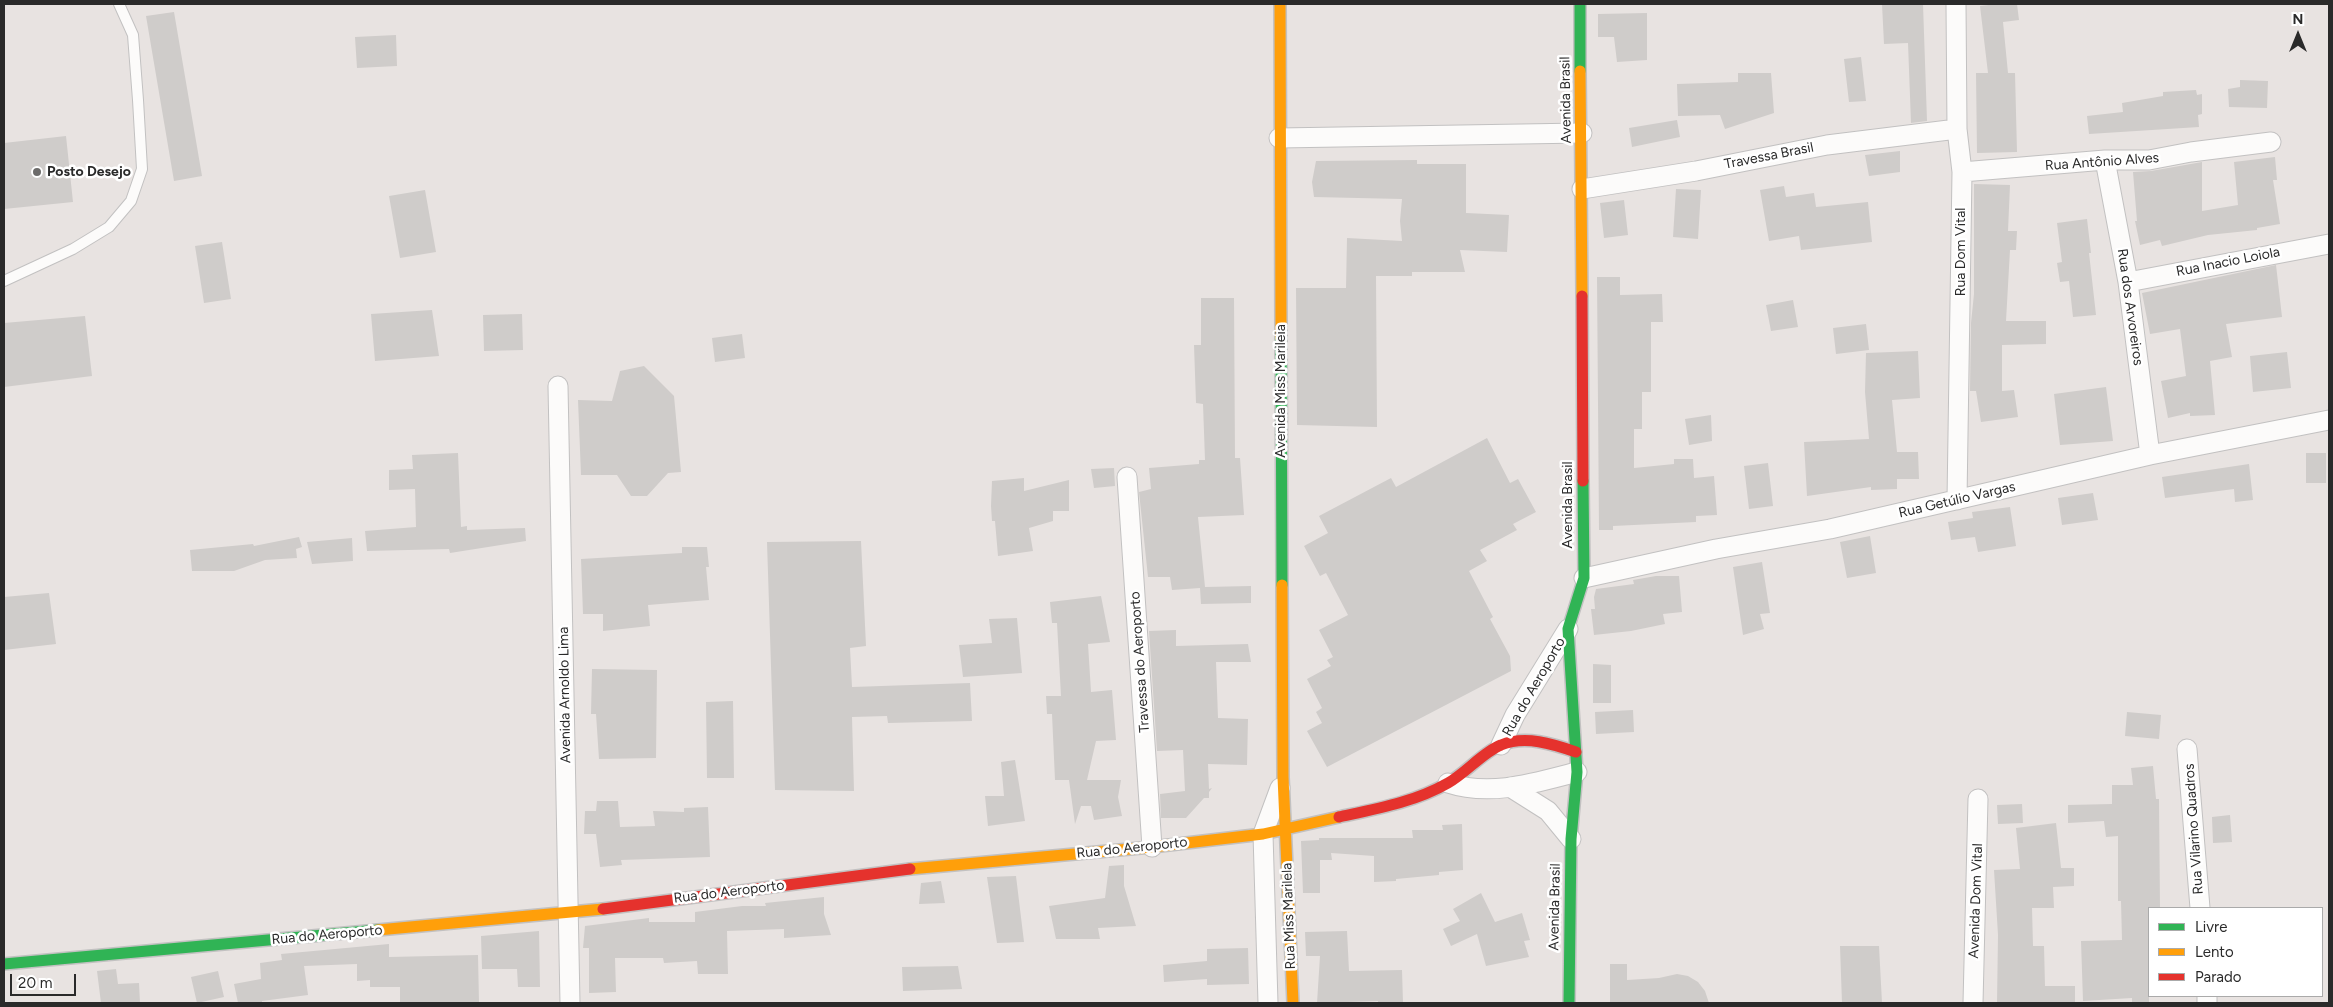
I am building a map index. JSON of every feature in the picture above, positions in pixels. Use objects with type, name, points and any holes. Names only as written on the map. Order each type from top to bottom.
[{"type":"street","name":"Avenida Miss Marileia","points":[[1280,4],[1279,138],[1283,778],[1286,829]]},
{"type":"street","name":"Avenida Brasil","points":[[1568,1003],[1571,839],[1576,752],[1571,700],[1568,629],[1584,578],[1580,4]]},
{"type":"street","name":"Rua Dom Vital","points":[[1956,4],[1957,129],[1962,172],[1957,500]]},
{"type":"street","name":"Travessa Brasil","points":[[1582,189],[1827,145],[1957,129]]},
{"type":"street","points":[[1279,138],[1582,133]]},
{"type":"street","name":"Rua Antônio Alves","points":[[1962,172],[2105,160],[2149,160],[2191,152],[2271,142]]},
{"type":"street","name":"Rua dos Arvoreiros","points":[[2105,160],[2128,282],[2150,455]]},
{"type":"street","name":"Rua Inacio Loiola","points":[[2128,282],[2329,244]]},
{"type":"street","name":"Avenida Arnoldo Lima","points":[[558,386],[570,912],[570,1003]]},
{"type":"street","name":"Rua Getúlio Vargas","points":[[1584,578],[1716,548],[1830,529],[2150,455],[2329,420]]},
{"type":"street","name":"Travessa do Aeroporto","points":[[1127,477],[1152,847]]},
{"type":"street","name":"Rua do Aeroporto","points":[[4,964],[570,912],[916,868],[1152,847],[1263,834],[1396,805],[1448,783],[1501,746],[1515,715],[1568,629]]},
{"type":"street","points":[[1501,746],[1526,741],[1562,746],[1576,752]]},
{"type":"street","name":"Rua Vilarino Quadros","points":[[2187,749],[2200,907]]},
{"type":"street","points":[[1448,783],[1464,788],[1489,790],[1576,772]]},
{"type":"street","name":"Avenida Miss Marileia","points":[[1263,834],[1283,778]]},
{"type":"street","points":[[1510,787],[1548,811],[1571,839]]},
{"type":"street","name":"Avenida Dom Vital","points":[[1973,1003],[1978,799]]},
{"type":"street","name":"Rua Miss Marilela","points":[[1286,829],[1293,1003]]},
{"type":"street","name":"Rua Miss Marilela","points":[[1263,834],[1268,1003]]},
{"type":"lane","points":[[4,281],[73,249],[109,227],[131,202],[142,169],[138,100],[133,36],[118,4]]},
{"type":"building","points":[[1882,4],[1923,4],[1927,121],[1911,123],[1908,43],[1884,44]]},
{"type":"building","points":[[2017,4],[2019,20],[2003,22],[2008,73],[2015,73],[2017,152],[1977,153],[1976,73],[1988,73],[1980,6]]},
{"type":"building","points":[[174,12],[202,176],[174,181],[146,16]]},
{"type":"building","points":[[1647,13],[1647,60],[1617,62],[1614,37],[1598,37],[1598,14]]},
{"type":"building","points":[[396,35],[397,66],[357,68],[355,37]]},
{"type":"building","points":[[1861,57],[1866,101],[1849,102],[1844,59]]},
{"type":"building","points":[[1738,73],[1771,73],[1774,113],[1725,129],[1720,115],[1678,116],[1677,84],[1738,82]]},
{"type":"building","points":[[2240,80],[2268,81],[2267,108],[2229,107],[2228,89],[2240,87]]},
{"type":"building","points":[[2196,90],[2197,95],[2202,94],[2202,114],[2198,115],[2199,127],[2089,134],[2087,116],[2123,112],[2122,103],[2163,96],[2163,92]]},
{"type":"building","points":[[1677,120],[1680,137],[1632,147],[1629,128]]},
{"type":"building","name":"Posto Desejo","points":[[66,136],[73,202],[4,209],[4,143]]},
{"type":"building","points":[[1900,151],[1900,172],[1869,176],[1865,155]]},
{"type":"building","points":[[2275,157],[2277,180],[2273,180],[2280,224],[2257,228],[2257,230],[2208,235],[2162,246],[2160,240],[2140,245],[2135,221],[2137,221],[2133,172],[2151,171],[2202,162],[2202,211],[2238,205],[2234,162]]},
{"type":"building","points":[[1417,160],[1417,164],[1466,164],[1466,213],[1509,215],[1507,252],[1460,250],[1465,272],[1412,272],[1412,276],[1376,276],[1377,427],[1297,425],[1296,288],[1346,288],[1347,238],[1402,241],[1400,221],[1402,199],[1314,197],[1312,182],[1316,161]]},
{"type":"building","points":[[1974,184],[2010,185],[2008,231],[2017,231],[2016,250],[2010,250],[2006,321],[2046,321],[2046,344],[2002,345],[2002,391],[2014,390],[2018,417],[1981,422],[1976,391],[1970,391],[1971,323],[1974,294]]},
{"type":"building","points":[[1784,186],[1786,197],[1814,193],[1816,207],[1868,202],[1872,242],[1801,250],[1799,236],[1769,241],[1760,190]]},
{"type":"building","points":[[1676,189],[1701,190],[1698,239],[1673,237]]},
{"type":"building","points":[[425,190],[436,252],[400,258],[389,196]]},
{"type":"building","points":[[1624,200],[1628,235],[1604,238],[1600,203]]},
{"type":"building","points":[[2087,219],[2096,315],[2073,317],[2069,281],[2060,282],[2057,263],[2062,262],[2057,223]]},
{"type":"building","points":[[222,242],[231,299],[204,303],[195,246]]},
{"type":"building","points":[[2276,265],[2282,317],[2226,324],[2232,357],[2210,361],[2215,415],[2190,416],[2190,413],[2168,418],[2161,381],[2186,376],[2180,329],[2150,334],[2142,293]]},
{"type":"building","points":[[1597,277],[1620,277],[1620,295],[1662,294],[1663,322],[1651,322],[1651,392],[1642,392],[1642,429],[1634,429],[1634,468],[1674,464],[1674,459],[1693,459],[1694,478],[1714,476],[1717,515],[1696,516],[1696,522],[1613,526],[1613,530],[1599,530]]},
{"type":"building","points":[[1201,298],[1234,298],[1235,458],[1240,458],[1244,515],[1198,517],[1205,587],[1251,586],[1251,603],[1201,604],[1200,588],[1172,590],[1170,577],[1148,577],[1139,492],[1151,489],[1149,468],[1199,464],[1199,460],[1205,460],[1203,404],[1196,403],[1194,345],[1201,345]]},
{"type":"building","points":[[1793,300],[1798,327],[1771,331],[1766,305]]},
{"type":"building","points":[[432,310],[439,356],[375,361],[371,314]]},
{"type":"building","points":[[522,314],[523,350],[484,351],[483,315]]},
{"type":"building","points":[[85,316],[92,376],[4,387],[4,323]]},
{"type":"building","points":[[1866,324],[1869,350],[1836,354],[1833,328]]},
{"type":"building","points":[[742,334],[745,358],[715,362],[712,338]]},
{"type":"building","points":[[1918,351],[1920,398],[1892,400],[1897,452],[1918,452],[1919,479],[1897,479],[1897,489],[1871,490],[1871,487],[1807,496],[1804,442],[1869,439],[1865,392],[1866,353]]},
{"type":"building","points":[[2287,352],[2291,388],[2253,392],[2250,356]]},
{"type":"building","points":[[644,366],[674,396],[681,472],[668,473],[647,496],[631,496],[617,475],[581,475],[578,400],[612,401],[620,371]]},
{"type":"building","points":[[2106,387],[2113,441],[2060,445],[2054,394]]},
{"type":"building","points":[[1711,415],[1712,441],[1689,445],[1685,419]]},
{"type":"building","points":[[1487,438],[1510,483],[1518,479],[1536,512],[1513,524],[1517,530],[1480,550],[1487,561],[1469,571],[1493,617],[1490,619],[1510,656],[1511,671],[1327,767],[1307,731],[1322,723],[1316,712],[1322,708],[1307,679],[1331,666],[1327,660],[1333,657],[1319,630],[1348,615],[1326,573],[1320,576],[1304,546],[1328,533],[1319,516],[1391,478],[1396,487]]},
{"type":"building","points":[[458,453],[461,527],[467,526],[467,530],[525,528],[526,541],[450,553],[449,549],[367,551],[365,531],[416,527],[415,489],[389,490],[389,470],[413,469],[412,455]]},
{"type":"building","points":[[2306,453],[2326,453],[2326,483],[2306,483]]},
{"type":"building","points":[[1768,463],[1773,506],[1749,509],[1744,466]]},
{"type":"building","points":[[2249,464],[2253,500],[2235,502],[2234,489],[2165,498],[2162,477]]},
{"type":"building","points":[[1114,468],[1115,486],[1094,488],[1091,469]]},
{"type":"building","points":[[1024,478],[1024,491],[1069,480],[1069,511],[1053,511],[1053,521],[1029,528],[1033,551],[998,556],[995,521],[992,521],[992,481]]},
{"type":"building","points":[[2093,493],[2098,520],[2062,525],[2058,498]]},
{"type":"building","points":[[2010,507],[2016,546],[1978,552],[1975,537],[1951,540],[1948,522],[1973,518],[1972,512]]},
{"type":"building","points":[[1870,536],[1876,573],[1847,578],[1840,542]]},
{"type":"building","points":[[299,537],[302,547],[296,549],[297,558],[265,560],[234,571],[192,571],[190,550],[253,544],[254,546]]},
{"type":"building","points":[[352,538],[353,561],[312,564],[307,542]]},
{"type":"building","points":[[861,541],[866,646],[850,648],[852,687],[970,683],[972,721],[888,723],[887,716],[852,717],[854,791],[775,790],[767,542]]},
{"type":"building","points":[[682,547],[707,547],[709,567],[706,567],[709,600],[648,605],[650,626],[603,631],[603,614],[583,614],[581,559],[682,553]]},
{"type":"building","points":[[1762,562],[1770,613],[1760,614],[1764,629],[1743,635],[1733,567]]},
{"type":"building","points":[[1656,576],[1679,576],[1682,612],[1663,614],[1665,624],[1631,631],[1594,635],[1591,609],[1595,609],[1594,597],[1596,589],[1634,584],[1633,580]]},
{"type":"building","points":[[49,593],[56,644],[4,650],[4,597]]},
{"type":"building","points":[[1101,596],[1110,642],[1088,644],[1091,692],[1112,690],[1116,740],[1096,741],[1087,780],[1121,780],[1118,797],[1122,816],[1094,820],[1091,806],[1081,806],[1075,824],[1069,780],[1055,780],[1052,714],[1047,714],[1046,696],[1061,696],[1057,623],[1052,623],[1050,602]]},
{"type":"building","points":[[1017,618],[1022,673],[963,677],[959,645],[992,643],[989,619]]},
{"type":"building","points":[[1176,630],[1176,646],[1248,644],[1251,662],[1216,662],[1218,718],[1248,719],[1247,765],[1208,764],[1209,789],[1212,788],[1209,792],[1209,798],[1204,798],[1186,818],[1161,818],[1160,794],[1185,791],[1183,750],[1157,751],[1149,631]]},
{"type":"building","points":[[1593,664],[1611,665],[1611,703],[1593,703]]},
{"type":"building","points":[[592,669],[657,670],[656,758],[599,759],[596,714],[591,714]]},
{"type":"building","points":[[733,701],[734,778],[707,778],[706,702]]},
{"type":"building","points":[[1633,710],[1634,732],[1596,734],[1595,712]]},
{"type":"building","points":[[2127,712],[2161,715],[2159,739],[2125,736]]},
{"type":"building","points":[[1015,760],[1025,821],[988,826],[985,796],[1004,796],[1001,762]]},
{"type":"building","points":[[2153,766],[2156,799],[2159,799],[2160,907],[2148,907],[2149,1003],[2132,1003],[2132,998],[2083,1001],[2081,941],[2122,940],[2121,901],[2118,901],[2118,836],[2106,837],[2104,821],[2068,823],[2068,805],[2112,804],[2112,785],[2133,785],[2131,768]]},
{"type":"building","points":[[597,801],[618,801],[620,827],[655,826],[653,811],[684,812],[684,808],[708,807],[710,857],[621,860],[622,865],[600,867],[596,834],[584,834],[585,811],[596,811]]},
{"type":"building","points":[[2022,804],[2023,823],[1998,824],[1997,805]]},
{"type":"building","points":[[2230,815],[2232,842],[2213,843],[2212,817]]},
{"type":"building","points":[[2056,823],[2061,868],[2074,868],[2074,886],[2053,887],[2054,908],[2032,908],[2033,946],[2044,946],[2045,986],[2075,986],[2075,1003],[1997,1003],[1998,935],[1994,870],[2020,869],[2016,828]]},
{"type":"building","points":[[1462,824],[1463,870],[1439,872],[1439,875],[1396,879],[1396,881],[1374,882],[1374,856],[1331,853],[1332,860],[1320,860],[1320,893],[1303,893],[1301,841],[1319,840],[1319,838],[1413,838],[1412,830],[1443,830],[1442,825]]},
{"type":"building","points":[[1124,865],[1124,886],[1136,926],[1098,928],[1100,939],[1056,939],[1049,906],[1105,898],[1109,866]]},
{"type":"building","points":[[1016,876],[1024,942],[997,943],[987,877]]},
{"type":"building","points":[[941,881],[945,903],[919,904],[921,883]]},
{"type":"building","points":[[1481,893],[1495,922],[1522,913],[1530,940],[1524,941],[1529,957],[1486,966],[1477,934],[1451,946],[1443,929],[1460,921],[1453,909]]},
{"type":"building","points":[[824,897],[824,914],[831,935],[784,938],[784,929],[727,931],[728,974],[698,974],[697,961],[664,963],[663,958],[615,958],[616,992],[589,993],[589,948],[583,948],[585,926],[649,918],[649,922],[695,922],[695,912],[742,906],[766,906],[765,903]]},
{"type":"building","points":[[539,931],[540,987],[518,987],[517,969],[482,969],[481,936]]},
{"type":"building","points":[[1347,931],[1349,971],[1402,970],[1403,1003],[1378,1003],[1378,1001],[1317,1003],[1320,956],[1306,956],[1305,932]]},
{"type":"building","points":[[389,944],[389,957],[478,955],[479,1003],[400,1003],[400,987],[370,987],[370,980],[357,981],[357,964],[304,966],[308,995],[262,1001],[262,1003],[238,1003],[234,984],[261,979],[260,963],[282,960],[281,954]]},
{"type":"building","points":[[1840,946],[1879,946],[1882,1003],[1842,1003]]},
{"type":"building","points":[[1248,948],[1249,984],[1207,985],[1207,979],[1164,982],[1163,965],[1207,961],[1207,949]]},
{"type":"building","points":[[1610,964],[1627,964],[1627,980],[1659,978],[1677,974],[1688,976],[1698,982],[1705,991],[1709,1003],[1610,1003]]},
{"type":"building","points":[[958,966],[962,989],[903,991],[902,967]]},
{"type":"building","points":[[116,969],[118,984],[139,983],[140,1003],[101,1003],[97,971]]},
{"type":"building","points":[[218,971],[224,997],[197,1003],[191,977]]},
{"type":"traffic: fast","points":[[1580,4],[1580,71]]},
{"type":"traffic: fast","points":[[1281,338],[1282,585]]},
{"type":"traffic: fast","points":[[1569,1003],[1571,839],[1577,772],[1568,629],[1584,578],[1583,481]]},
{"type":"traffic: fast","points":[[4,964],[378,930]]},
{"type":"traffic: slow","points":[[1280,4],[1281,338]]},
{"type":"traffic: slow","points":[[1580,71],[1582,296]]},
{"type":"traffic: slow","points":[[1282,585],[1283,777],[1293,1003]]},
{"type":"traffic: slow","points":[[910,869],[1152,847],[1263,834],[1339,817]]},
{"type":"traffic: slow","points":[[378,930],[603,909]]},
{"type":"traffic: jam","points":[[1582,296],[1583,481]]},
{"type":"traffic: jam","points":[[1339,817],[1395,804],[1435,790],[1455,779],[1494,748],[1510,742],[1539,742],[1576,752]]},
{"type":"traffic: jam","points":[[603,909],[910,869]]},
{"type":"place","name":"Posto Desejo","points":[[37,172]]}]
